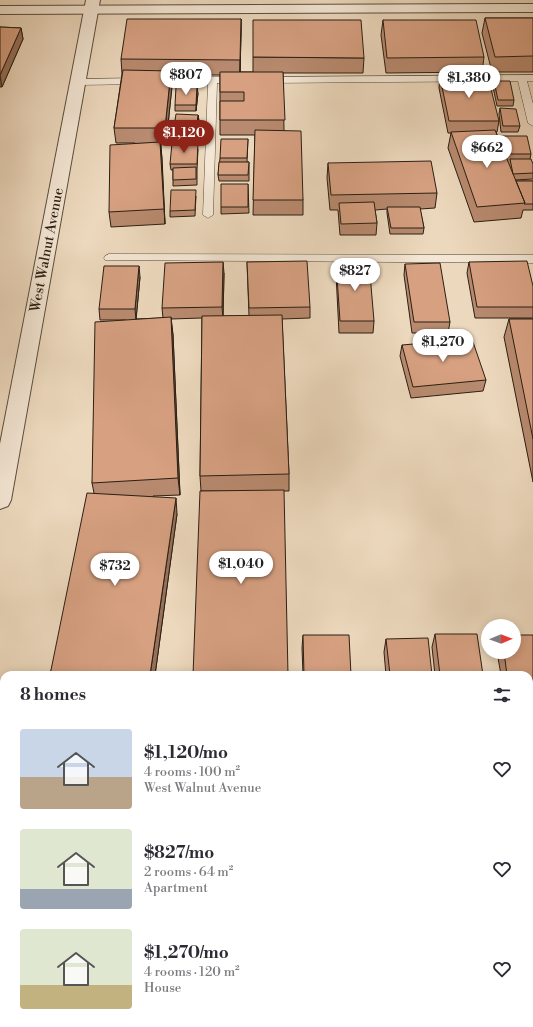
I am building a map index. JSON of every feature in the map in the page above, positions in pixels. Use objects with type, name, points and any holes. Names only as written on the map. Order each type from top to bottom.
[{"type":"street","points":[[0,10],[92,5],[533,8]]},
{"type":"street","name":"West Walnut Avenue","points":[[0,500],[92,5]]},
{"type":"lane","points":[[522,78],[533,123]]},
{"type":"lane","points":[[78,82],[533,78]]},
{"type":"lane","points":[[208,215],[213,80]]},
{"type":"lane","points":[[109,258],[533,259]]},
{"type":"building","points":[[485,18],[533,18],[533,56],[495,57]]},
{"type":"building","points":[[127,19],[241,19],[240,60],[121,59]]},
{"type":"building","points":[[253,20],[361,20],[364,58],[253,57]]},
{"type":"building","points":[[383,20],[476,20],[484,57],[387,58]]},
{"type":"building","points":[[0,27],[21,28],[0,75]]},
{"type":"building","points":[[123,70],[171,71],[165,128],[114,128]]},
{"type":"building","points":[[220,72],[283,72],[285,120],[220,120],[220,101],[244,101],[244,92],[220,92]]},
{"type":"building","points":[[440,77],[488,77],[499,121],[449,121]]},
{"type":"building","points":[[494,81],[510,81],[514,100],[498,100]]},
{"type":"building","points":[[176,87],[197,87],[196,105],[175,105]]},
{"type":"building","points":[[500,108],[516,109],[520,126],[503,126]]},
{"type":"building","points":[[176,114],[198,115],[196,133],[173,133]]},
{"type":"building","points":[[255,130],[301,131],[303,200],[253,200]]},
{"type":"building","points":[[495,130],[525,203],[477,207],[451,132]]},
{"type":"building","points":[[500,136],[527,136],[531,154],[505,154]]},
{"type":"building","points":[[221,139],[248,139],[247,158],[220,158]]},
{"type":"building","points":[[160,142],[164,209],[109,212],[110,145]]},
{"type":"building","points":[[172,143],[198,143],[197,164],[170,164]]},
{"type":"building","points":[[510,159],[531,159],[533,164],[533,173],[513,174]]},
{"type":"building","points":[[431,161],[437,193],[331,195],[328,163]]},
{"type":"building","points":[[219,162],[249,162],[248,175],[218,175]]},
{"type":"building","points":[[196,167],[196,179],[173,180],[173,168]]},
{"type":"building","points":[[516,181],[533,181],[533,204],[524,204],[525,203]]},
{"type":"building","points":[[221,184],[248,184],[248,207],[221,207]]},
{"type":"building","points":[[171,190],[196,190],[195,210],[170,211]]},
{"type":"building","points":[[374,202],[377,223],[341,224],[339,203]]},
{"type":"building","points":[[387,207],[420,207],[424,228],[391,228]]},
{"type":"building","points":[[307,261],[310,307],[249,308],[247,262]]},
{"type":"building","points":[[527,261],[533,286],[533,307],[477,307],[469,262]]},
{"type":"building","points":[[223,262],[222,307],[162,308],[165,263]]},
{"type":"building","points":[[336,262],[369,262],[374,321],[340,321]]},
{"type":"building","points":[[440,263],[450,322],[414,322],[405,264]]},
{"type":"building","points":[[104,266],[139,266],[135,309],[99,309]]},
{"type":"building","points":[[282,315],[289,474],[200,476],[202,316]]},
{"type":"building","points":[[171,317],[178,478],[92,483],[95,322]]},
{"type":"building","points":[[509,319],[533,319],[533,439]]},
{"type":"building","points":[[472,339],[486,380],[413,387],[402,345]]},
{"type":"building","points":[[284,490],[288,671],[193,671],[200,491]]},
{"type":"building","points":[[87,493],[176,498],[151,671],[51,671]]},
{"type":"building","points":[[435,634],[477,634],[482,671],[440,671]]},
{"type":"building","points":[[303,635],[349,635],[351,671],[304,671]]},
{"type":"building","points":[[521,635],[533,635],[533,671],[506,671],[505,659],[521,659]]},
{"type":"building","points":[[428,638],[432,671],[390,671],[386,639]]}]
